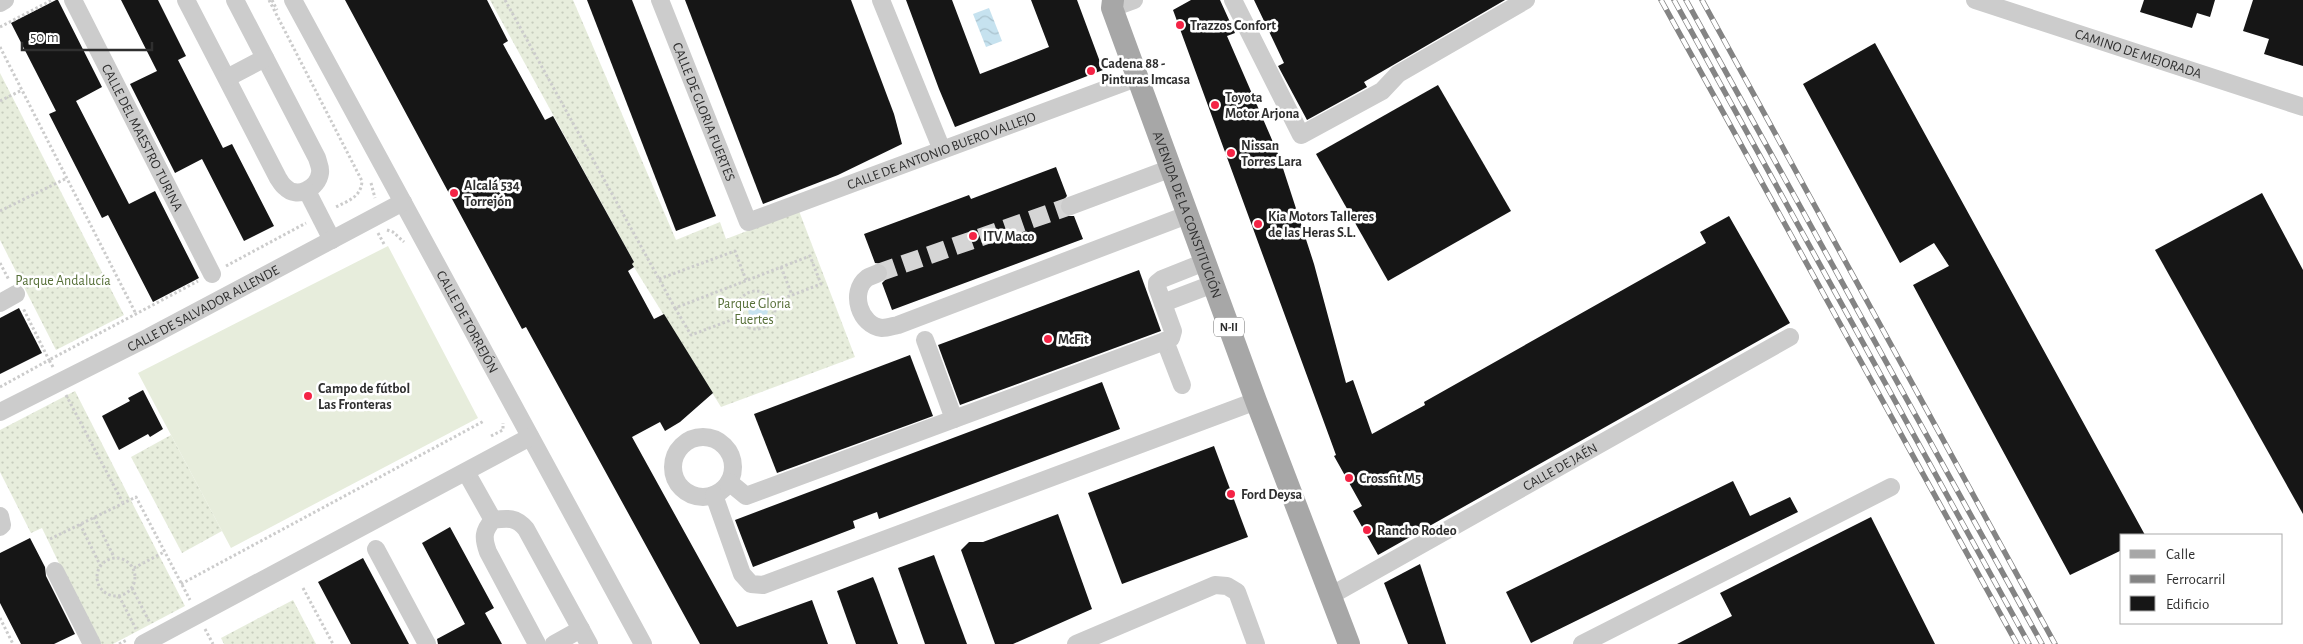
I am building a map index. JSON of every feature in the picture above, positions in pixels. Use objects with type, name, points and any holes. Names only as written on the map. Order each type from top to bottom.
[{"type":"main road","name":"AVENIDA DE LA CONSTITUCIÓN","points":[[1109,3],[1256,401],[1350,644]]},
{"type":"street","points":[[0,2],[5,0]]},
{"type":"street","name":"CALLE DEL MAESTRO TURINA","points":[[73,0],[212,274]]},
{"type":"street","points":[[186,0],[285,188],[295,193],[307,191],[316,184],[321,171],[317,158],[236,0]]},
{"type":"street","name":"CALLE DE TORREJÓN","points":[[293,0],[643,644]]},
{"type":"street","name":"CALLE DE GLORIA FUERTES","points":[[660,0],[748,222]]},
{"type":"street","points":[[881,0],[942,150]]},
{"type":"street","points":[[1109,3],[1134,0]]},
{"type":"street","points":[[1233,0],[1301,135],[1382,91],[1398,74],[1526,0]]},
{"type":"street","name":"CAMINO DE MEJORADA","points":[[1975,0],[2303,107]]},
{"type":"street","points":[[227,78],[265,58]]},
{"type":"street","name":"CALLE DE ANTONIO BUERO VALLEJO","points":[[748,222],[1136,78]]},
{"type":"street","points":[[1070,206],[1170,169]]},
{"type":"street","points":[[307,191],[332,240]]},
{"type":"street","name":"CALLE DE SALVADOR ALLENDE","points":[[0,412],[149,337],[403,202]]},
{"type":"street","points":[[878,273],[866,278],[860,288],[858,300],[862,313],[869,323],[882,328],[898,325],[1187,215]]},
{"type":"street","points":[[729,482],[746,496],[1165,341],[1171,338],[1173,331],[1158,282],[1205,262]]},
{"type":"street","points":[[1163,303],[1213,284]]},
{"type":"street","points":[[0,303],[16,294]]},
{"type":"street","name":"CALLE DE JAÉN","points":[[1330,596],[1790,337]]},
{"type":"street","points":[[925,340],[954,419]]},
{"type":"street","points":[[1165,341],[1182,385]]},
{"type":"street","points":[[714,495],[742,574],[751,584],[763,585],[1256,401]]},
{"type":"street","points":[[707,436],[717,439],[725,445],[733,463],[733,473],[729,482],[714,495],[694,496],[685,491],[678,484],[674,475],[675,455],[680,446],[688,440],[697,437],[707,436]]},
{"type":"street","points":[[141,639],[198,615],[530,437]]},
{"type":"street","points":[[466,472],[493,520]]},
{"type":"street","points":[[1582,644],[1891,487]]},
{"type":"street","points":[[0,516],[2,525],[0,527]]},
{"type":"street","points":[[537,644],[488,552],[484,540],[486,528],[493,520],[508,518],[519,520],[526,529],[585,637],[554,644]]},
{"type":"street","points":[[376,549],[427,644]]},
{"type":"street","points":[[55,570],[92,644]]},
{"type":"street","points":[[1076,644],[1215,585],[1227,586],[1238,592],[1256,644]]},
{"type":"path","points":[[0,27],[52,0]]},
{"type":"path","points":[[505,0],[691,335],[739,318]]},
{"type":"path","points":[[0,47],[136,314]]},
{"type":"path","points":[[0,101],[22,90]]},
{"type":"path","points":[[0,211],[67,178]]},
{"type":"path","points":[[660,279],[735,251],[746,280]]},
{"type":"path","points":[[675,308],[810,256],[821,284],[774,302]]},
{"type":"path","points":[[0,263],[49,360],[0,387]]},
{"type":"path","points":[[781,267],[792,295]]},
{"type":"path","points":[[760,291],[766,293],[774,302],[775,309],[772,321],[761,328],[748,327],[739,318],[738,306],[749,292],[760,291]]},
{"type":"path","points":[[182,584],[484,421]]},
{"type":"path","points":[[50,539],[136,497],[213,644]]},
{"type":"path","points":[[94,517],[114,558]]},
{"type":"path","points":[[80,524],[100,565],[97,580],[100,587],[105,593],[120,596],[132,588],[135,582],[134,568],[122,558],[107,560],[100,565]]},
{"type":"path","points":[[134,568],[164,552]]},
{"type":"path","points":[[132,588],[152,626]]},
{"type":"path","points":[[303,588],[333,644]]},
{"type":"path","points":[[120,596],[141,639]]},
{"type":"path","points":[[0,618],[13,644]]},
{"type":"green space","name":"Parque Gloria Fuertes","points":[[490,0],[573,0],[676,240],[720,222],[726,239],[799,211],[855,357],[721,407],[632,264],[634,262]]},
{"type":"green space","name":"Parque Andalucía","points":[[0,73],[124,315],[56,350],[0,240]]},
{"type":"green space","name":"Campo de fútbol Las Fronteras","points":[[388,246],[478,418],[231,548],[138,373]]},
{"type":"green space","points":[[75,391],[185,606],[113,644],[98,644],[42,528],[31,533],[0,472],[0,430]]},
{"type":"green space","points":[[171,435],[222,531],[182,553],[131,457]]},
{"type":"green space","points":[[293,600],[316,644],[224,644],[221,638]]},
{"type":"water","points":[[989,8],[1002,41],[986,47],[973,14]]},
{"type":"water","points":[[758,300],[765,303],[768,310],[765,317],[758,320],[751,317],[748,310],[751,303]]},
{"type":"building","points":[[58,0],[102,87],[76,101],[129,204],[155,191],[199,278],[153,302],[108,215],[102,218],[49,114],[56,111],[11,23]]},
{"type":"building","points":[[121,0],[158,0],[186,56],[178,60],[223,148],[232,144],[274,226],[244,241],[202,159],[175,173],[130,84],[157,71]]},
{"type":"building","points":[[345,0],[487,0],[508,41],[503,44],[545,120],[553,116],[634,262],[632,264],[634,267],[628,271],[654,319],[664,314],[713,393],[680,422],[665,431],[660,422],[632,437],[737,627],[812,600],[828,644],[700,644],[526,327],[522,329]]},
{"type":"building","points":[[587,0],[632,0],[716,216],[676,231]]},
{"type":"building","points":[[685,0],[851,0],[894,114],[902,144],[838,175],[763,204]]},
{"type":"building","points":[[906,0],[952,0],[980,74],[1049,47],[1031,0],[1077,0],[1103,70],[955,127]]},
{"type":"building","points":[[1191,0],[1220,0],[1235,33],[1227,36],[1279,156],[1314,264],[1346,383],[1353,380],[1372,434],[1425,405],[1424,402],[1706,243],[1700,232],[1729,216],[1790,323],[1378,555],[1353,511],[1362,506],[1334,456],[1336,455],[1173,10]]},
{"type":"building","points":[[1254,0],[1505,0],[1364,82],[1367,87],[1307,120],[1278,66],[1284,63]]},
{"type":"building","points":[[2144,0],[2215,0],[2210,17],[2197,13],[2192,28],[2140,12]]},
{"type":"building","points":[[2253,0],[2303,0],[2303,66],[2264,54],[2269,39],[2243,31]]},
{"type":"building","points":[[1875,43],[2144,534],[2120,534],[2120,551],[2070,575],[1913,285],[1949,266],[1934,243],[1900,263],[1803,84]]},
{"type":"building","points":[[1438,85],[1511,211],[1388,281],[1316,154]]},
{"type":"building","name":"ITV Maco","points":[[1056,167],[1067,196],[1060,204],[1060,210],[1068,216],[1074,216],[1083,239],[892,310],[882,283],[887,278],[887,268],[883,264],[875,263],[864,234],[969,195],[971,199]]},
{"type":"building","points":[[2262,193],[2303,270],[2303,514],[2155,250]]},
{"type":"building","name":"McFit","points":[[1139,270],[1161,331],[960,405],[938,345]]},
{"type":"building","points":[[19,308],[42,353],[0,374],[0,318]]},
{"type":"building","points":[[910,355],[933,416],[777,473],[754,414]]},
{"type":"building","points":[[1102,382],[1120,429],[879,519],[877,512],[853,521],[855,528],[753,567],[735,520]]},
{"type":"building","points":[[143,390],[163,429],[150,437],[148,434],[119,450],[102,416],[130,401],[128,398]]},
{"type":"building","points":[[1214,446],[1248,537],[1122,584],[1088,493]]},
{"type":"building","points":[[1733,481],[1750,516],[1790,497],[1798,512],[1531,643],[1506,592]]},
{"type":"building","points":[[1058,514],[1092,609],[1013,644],[995,644],[961,550],[969,542],[983,542]]},
{"type":"building","points":[[1871,517],[1935,644],[1677,644],[1732,616],[1720,593]]},
{"type":"building","points":[[450,527],[494,608],[485,613],[502,644],[438,644],[437,639],[465,624],[422,543]]},
{"type":"building","points":[[30,538],[45,567],[46,576],[75,634],[54,644],[21,644],[0,603],[0,553]]},
{"type":"building","points":[[934,555],[967,644],[925,644],[898,568]]},
{"type":"building","points":[[363,558],[409,644],[351,644],[318,582]]},
{"type":"building","points":[[1420,564],[1446,644],[1408,644],[1384,583]]},
{"type":"building","points":[[873,577],[898,644],[856,644],[837,591]]},
{"type":"tunnel","points":[[878,273],[1070,206]]},
{"type":"railway","points":[[1661,0],[2017,644]]},
{"type":"railway","points":[[1674,0],[2029,644]]},
{"type":"railway","points":[[1686,0],[2042,644]]},
{"type":"railway","points":[[1702,0],[2055,644]]},
{"type":"place","name":"Trazzos Confort","points":[[1180,25]]},
{"type":"place","name":"Cadena 88 - Pinturas Imcasa","points":[[1091,71]]},
{"type":"place","name":"Toyota Motor Arjona","points":[[1215,105]]},
{"type":"place","name":"Nissan Torres Lara","points":[[1231,153]]},
{"type":"place","name":"Alcalá 534 Torrejón","points":[[454,193]]},
{"type":"place","name":"Kia Motors Talleres de las Heras S.L.","points":[[1258,224]]},
{"type":"place","name":"ITV Maco","points":[[973,236]]},
{"type":"place","name":"McFit","points":[[1048,339]]},
{"type":"place","name":"Campo de fútbol Las Fronteras","points":[[308,396]]},
{"type":"place","name":"Crossfit M5","points":[[1349,478]]},
{"type":"place","name":"Ford Deysa","points":[[1231,494]]},
{"type":"place","name":"Rancho Rodeo","points":[[1367,530]]}]
